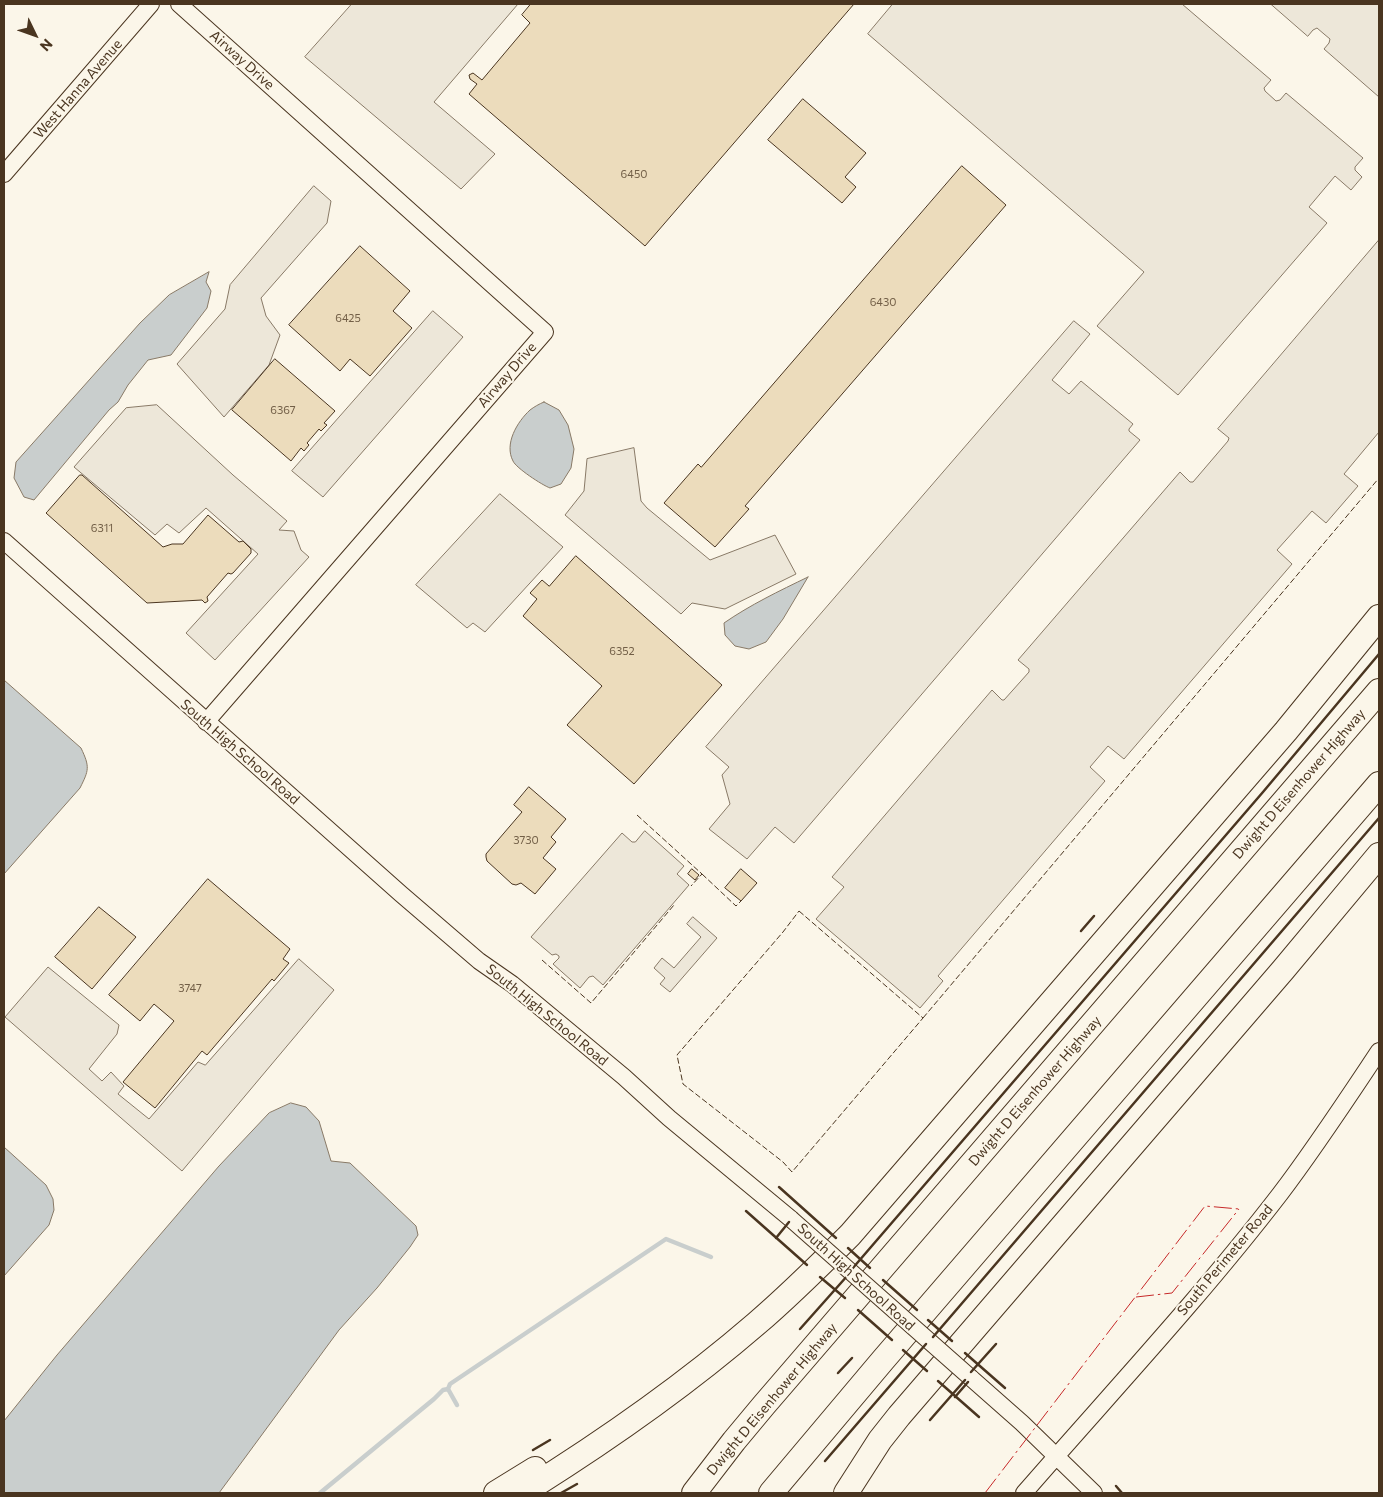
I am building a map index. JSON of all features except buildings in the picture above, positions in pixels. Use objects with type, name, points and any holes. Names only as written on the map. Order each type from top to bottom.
[{"type":"highway","points":[[522,1493],[596,1446],[698,1371],[773,1309],[820,1266],[856,1229],[1286,731],[1379,617]]},
{"type":"highway","name":"Dwight D Eisenhower Highway","points":[[694,1493],[764,1405],[1379,691]]},
{"type":"highway","points":[[771,1493],[883,1360],[1379,784]]},
{"type":"highway","points":[[846,1493],[880,1440],[899,1416],[1284,970],[1379,855]]},
{"type":"highway","points":[[496,1493],[698,1371]]},
{"type":"street","name":"West Hanna Avenue","points":[[4,174],[151,4]]},
{"type":"street","name":"Airway Drive","points":[[179,4],[545,332],[206,722]]},
{"type":"street","name":"South High School Road","points":[[4,541],[206,722],[479,961],[523,993],[624,1077],[668,1118],[792,1219],[1022,1423],[1094,1493]]},
{"type":"street","name":"South Perimeter Road","points":[[1056,1457],[1253,1228],[1298,1170],[1379,1051]]},
{"type":"street","points":[[1024,1493],[1056,1457]]},
{"type":"shaded area","points":[[352,4],[518,4],[434,102],[495,154],[461,189],[305,57]]},
{"type":"shaded area","points":[[893,4],[1182,4],[1271,80],[1264,88],[1276,101],[1280,100],[1286,93],[1363,158],[1355,167],[1355,170],[1362,177],[1351,190],[1335,176],[1309,207],[1327,223],[1178,395],[1097,326],[1144,272],[868,34]]},
{"type":"shaded area","points":[[1271,4],[1379,4],[1379,97],[1324,49],[1330,39],[1317,28],[1308,36]]},
{"type":"shaded area","points":[[314,186],[331,201],[327,223],[261,298],[266,316],[280,335],[269,365],[224,417],[177,364],[225,309],[230,285]]},
{"type":"shaded area","points":[[1379,240],[1379,432],[1344,474],[1358,486],[1326,523],[1312,511],[1277,550],[1292,564],[1124,759],[1108,746],[1090,767],[1105,781],[938,976],[943,981],[920,1008],[816,919],[844,887],[832,877],[992,690],[1004,700],[1029,672],[1029,669],[1018,660],[1180,472],[1190,482],[1193,482],[1228,441],[1229,438],[1218,429]]},
{"type":"shaded area","points":[[209,272],[206,282],[211,291],[207,308],[171,355],[148,360],[128,385],[118,402],[109,410],[34,500],[24,497],[14,478],[16,462],[140,323],[169,295]]},
{"type":"shaded area","points":[[433,311],[463,337],[323,497],[292,471]]},
{"type":"shaded area","points":[[1074,321],[1090,334],[1052,380],[1069,394],[1081,381],[1133,424],[1129,431],[1140,440],[794,843],[775,827],[747,859],[709,829],[730,804],[722,775],[729,767],[706,747]]},
{"type":"shaded area","points":[[544,402],[559,410],[568,425],[574,449],[571,468],[561,484],[550,488],[515,464],[510,448],[513,434],[521,421],[530,410]]},
{"type":"shaded area","points":[[157,405],[233,475],[287,521],[279,530],[294,531],[301,550],[309,557],[215,660],[186,633],[258,554],[206,508],[179,533],[167,524],[155,535],[74,467],[126,408]]},
{"type":"shaded area","points":[[634,448],[641,501],[710,560],[775,535],[796,574],[725,609],[692,603],[681,614],[565,515],[584,491],[587,459]]},
{"type":"shaded area","points":[[500,494],[563,547],[485,632],[473,623],[467,628],[416,585]]},
{"type":"shaded area","points":[[808,577],[783,619],[766,642],[749,649],[735,646],[725,635],[724,623],[734,616]]},
{"type":"shaded area","points":[[4,680],[81,748],[87,768],[80,788],[4,874]]},
{"type":"shaded area","points":[[645,831],[684,866],[677,874],[689,885],[603,985],[593,976],[589,977],[580,988],[553,964],[559,956],[556,954],[552,955],[531,937],[622,833],[632,842],[635,842]]},
{"type":"shaded area","points":[[693,917],[717,938],[670,992],[660,984],[665,978],[654,968],[662,958],[674,968],[701,937],[687,924]]},
{"type":"shaded area","points":[[299,959],[334,990],[182,1171],[5,1017],[48,967],[119,1025],[117,1034],[89,1069],[102,1081],[111,1072],[124,1086],[118,1094],[149,1119],[198,1062],[205,1065]]},
{"type":"shaded area","points":[[291,1103],[306,1107],[319,1121],[331,1161],[350,1163],[416,1226],[418,1235],[410,1247],[377,1288],[339,1330],[219,1493],[4,1493],[4,1421],[57,1355],[219,1166],[269,1113]]},
{"type":"shaded area","points":[[4,1147],[46,1185],[53,1199],[54,1210],[49,1225],[4,1276]]},
{"type":"waterway","points":[[320,1493],[443,1390],[448,1389],[450,1384],[666,1239],[711,1257]]},
{"type":"waterway","points":[[448,1389],[457,1405]]},
{"type":"fence","points":[[923,1018],[1379,478]]},
{"type":"fence","points":[[637,815],[702,874],[691,886]]},
{"type":"fence","points":[[702,874],[736,906],[741,901]]},
{"type":"fence","points":[[542,960],[591,1003],[674,905]]},
{"type":"fence","points":[[799,911],[923,1018],[792,1172],[783,1162],[683,1084],[677,1055],[799,911]]},
{"type":"wall","points":[[852,1269],[1263,792],[1379,654]]},
{"type":"wall","points":[[933,1337],[1379,818]]},
{"type":"wall","points":[[1081,931],[1094,916]]},
{"type":"wall","points":[[779,1187],[836,1238]]},
{"type":"wall","points":[[746,1211],[807,1265]]},
{"type":"wall","points":[[776,1238],[789,1222]]},
{"type":"wall","points":[[848,1248],[870,1268]]},
{"type":"wall","points":[[800,1329],[848,1275]]},
{"type":"wall","points":[[820,1277],[845,1298]]},
{"type":"wall","points":[[883,1280],[917,1310]]},
{"type":"wall","points":[[858,1310],[892,1340]]},
{"type":"wall","points":[[928,1320],[952,1341]]},
{"type":"wall","points":[[825,1461],[926,1344]]},
{"type":"wall","points":[[971,1372],[996,1344]]},
{"type":"wall","points":[[903,1350],[927,1371]]},
{"type":"wall","points":[[965,1353],[1005,1388]]},
{"type":"wall","points":[[838,1373],[852,1358]]},
{"type":"wall","points":[[930,1420],[965,1380]]},
{"type":"wall","points":[[938,1381],[979,1417]]},
{"type":"wall","points":[[955,1397],[968,1382]]},
{"type":"wall","points":[[533,1450],[550,1440]]},
{"type":"wall","points":[[561,1493],[577,1484]]},
{"type":"wall","points":[[1116,1486],[1122,1493]]},
{"type":"power","points":[[985,1493],[1205,1206],[1239,1209]]},
{"type":"power","points":[[1136,1297],[1172,1293],[1239,1209]]}]
